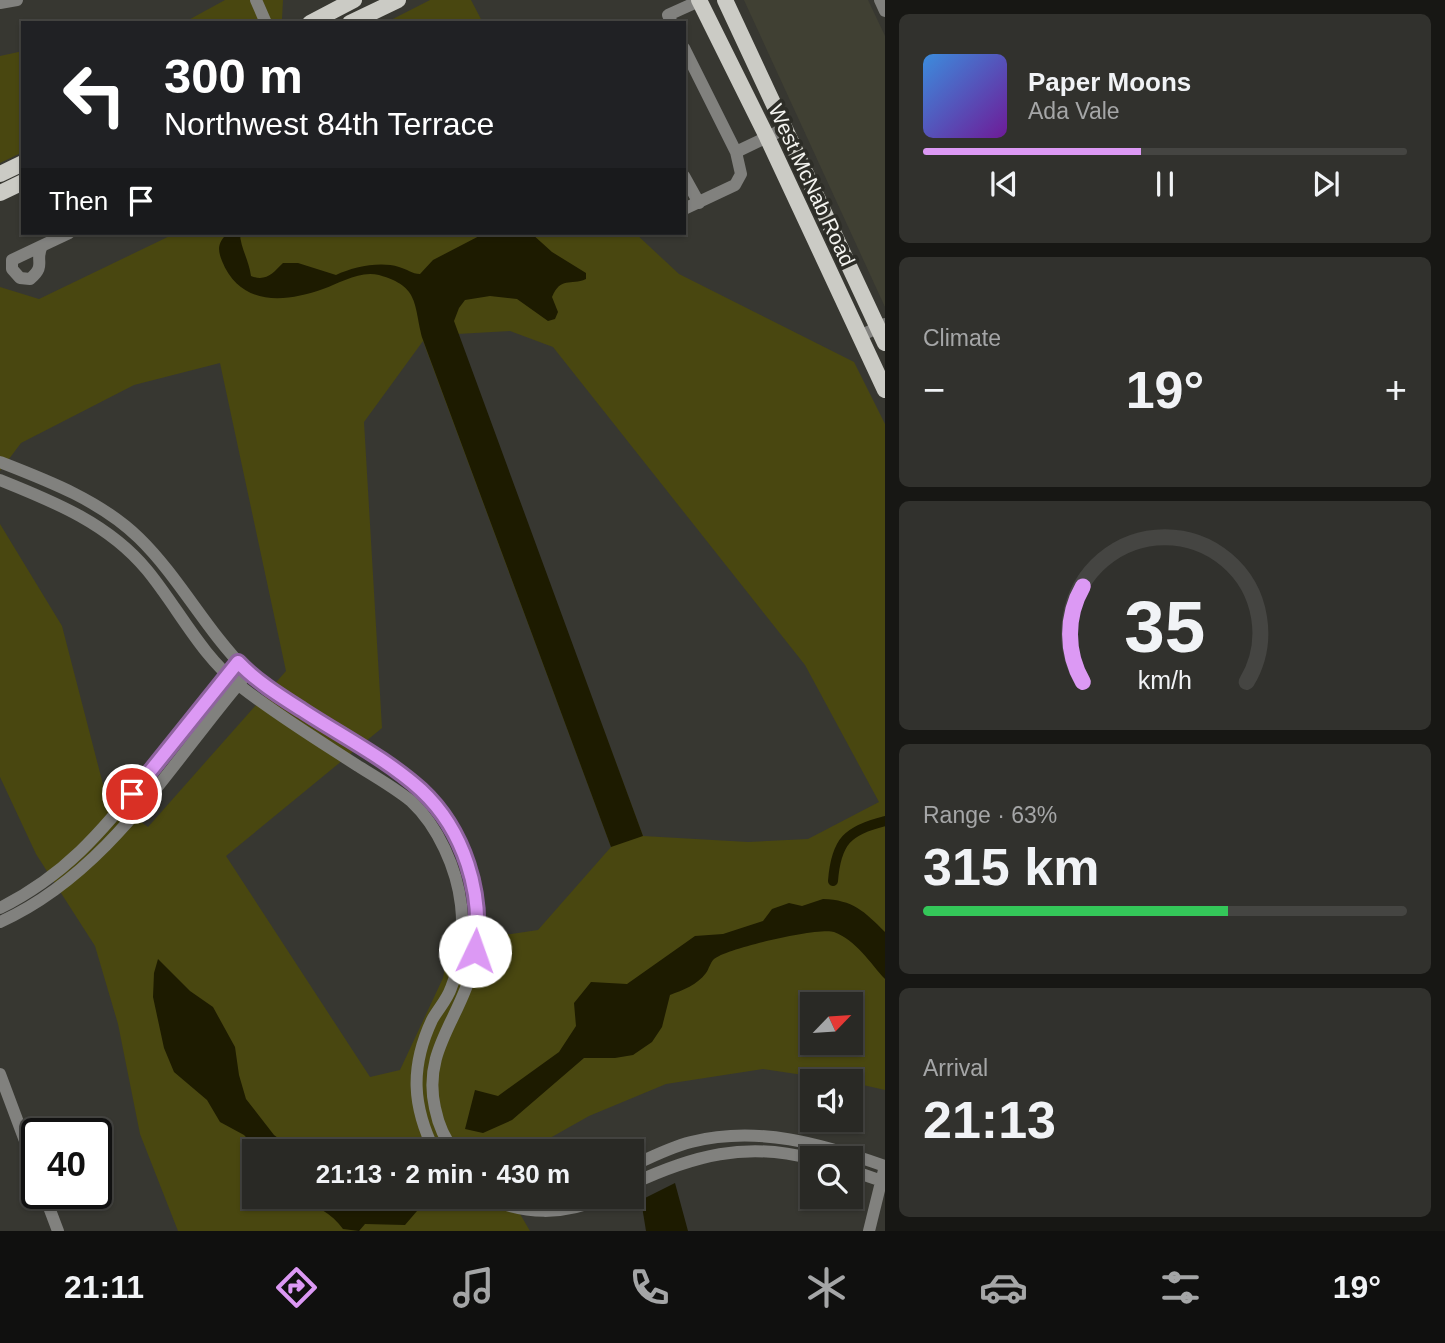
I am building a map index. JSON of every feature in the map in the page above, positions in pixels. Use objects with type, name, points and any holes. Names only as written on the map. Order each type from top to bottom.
[{"type":"main road","points":[[314,21],[354,0]]},
{"type":"main road","points":[[355,21],[398,0]]},
{"type":"main road","name":"West McNab Road","points":[[725,0],[881,326],[885,343]]},
{"type":"main road","name":"West McNab Road","points":[[699,1],[767,137],[885,390]]},
{"type":"main road","points":[[0,174],[21,164]]},
{"type":"main road","points":[[0,193],[21,183]]},
{"type":"street","points":[[0,3],[17,0]]},
{"type":"street","points":[[256,0],[265,21]]},
{"type":"street","points":[[880,0],[885,10]]},
{"type":"street","points":[[671,21],[668,15],[699,1]]},
{"type":"street","points":[[686,52],[736,152],[740,174],[735,185],[686,208]]},
{"type":"street","points":[[736,152],[786,128]]},
{"type":"street","points":[[686,180],[699,203]]},
{"type":"street","points":[[42,246],[65,235]]},
{"type":"street","points":[[860,336],[881,326]]},
{"type":"street","points":[[0,462],[89,501],[138,537],[204,622],[248,673],[400,774],[422,791],[442,814],[458,841],[469,869],[478,935],[467,986],[438,1048],[432,1068],[432,1095],[438,1122],[448,1139]]},
{"type":"street","points":[[0,480],[83,516],[129,550],[148,571],[190,632],[238,685],[412,803],[434,831],[455,875],[461,906],[458,962],[451,989],[423,1042],[417,1067],[416,1098],[429,1139]]},
{"type":"street","points":[[0,908],[32,892],[62,870],[100,833],[238,662]]},
{"type":"street","points":[[0,922],[70,880],[110,842],[248,673]]},
{"type":"street","points":[[0,1074],[21,1131]]},
{"type":"street","points":[[644,1161],[692,1142],[736,1136],[771,1136],[807,1141],[885,1166],[869,1231]]},
{"type":"street","points":[[644,1179],[698,1158],[737,1152],[770,1152],[800,1157]]},
{"type":"street","points":[[863,1175],[883,1182]]},
{"type":"street","points":[[50,1209],[58,1231]]},
{"type":"street","points":[[517,1209],[533,1212],[563,1209]]},
{"type":"shaded area","points":[[225,0],[283,0],[282,19],[279,21],[187,21]]},
{"type":"shaded area","points":[[430,0],[471,0],[482,21],[389,21]]},
{"type":"shaded area","points":[[744,0],[868,0],[885,36],[885,307]]},
{"type":"shaded area","points":[[21,51],[21,153],[0,163],[0,56]]},
{"type":"shaded area","points":[[172,235],[637,235],[679,274],[854,362],[885,424],[885,1090],[863,1085],[863,1069],[800,1069],[800,1075],[763,1069],[666,1084],[589,1116],[548,1139],[242,1139],[242,1209],[517,1209],[530,1231],[178,1231],[140,1134],[118,1024],[95,946],[36,854],[0,777],[0,524],[62,626],[106,796],[148,827],[286,671],[220,363],[134,385],[21,443],[0,471],[0,287],[39,299]],"holes":[[[510,331],[553,347],[805,665],[879,802],[808,839],[748,842],[643,836],[457,334]],[[423,341],[611,847],[538,930],[449,943],[443,978],[400,1070],[370,1077],[226,856],[382,728],[364,422]]]},
{"type":"shaded area","points":[[226,235],[240,235],[251,276],[256,278],[269,276],[283,263],[298,263],[336,275],[358,267],[375,265],[392,265],[420,274],[433,260],[481,235],[533,235],[552,252],[586,273],[586,279],[562,284],[555,290],[552,297],[558,312],[555,319],[548,321],[517,299],[490,296],[465,300],[454,321],[643,836],[611,847],[423,340],[416,307],[409,292],[393,280],[365,274],[308,294],[265,297],[240,286],[230,276],[219,253],[222,239]]},
{"type":"shaded area","points":[[823,899],[850,904],[871,918],[885,932],[885,979],[856,946],[834,932],[793,935],[722,954],[711,962],[698,981],[670,995],[662,1027],[652,1042],[633,1055],[584,1058],[512,1120],[483,1133],[465,1129],[475,1090],[498,1096],[559,1052],[576,1026],[574,1003],[591,982],[627,984],[695,936],[723,934],[763,921],[772,909],[789,903],[802,906]]},
{"type":"shaded area","points":[[158,959],[190,991],[213,1007],[235,1047],[246,1099],[279,1139],[248,1139],[220,1122],[207,1100],[174,1072],[164,1048],[153,997],[154,973]]},
{"type":"shaded area","points":[[675,1183],[688,1231],[646,1231],[642,1209],[644,1198]]},
{"type":"shaded area","points":[[320,1209],[419,1209],[405,1225],[365,1224],[359,1231],[343,1229]]},
{"type":"waterway","points":[[833,881],[837,856],[846,839],[853,833],[885,821]]},
{"type":"route","points":[[132,794],[238,662],[248,673],[279,695],[400,774],[422,791],[442,814],[458,841],[469,869],[477,904],[478,935],[475,951]]}]
